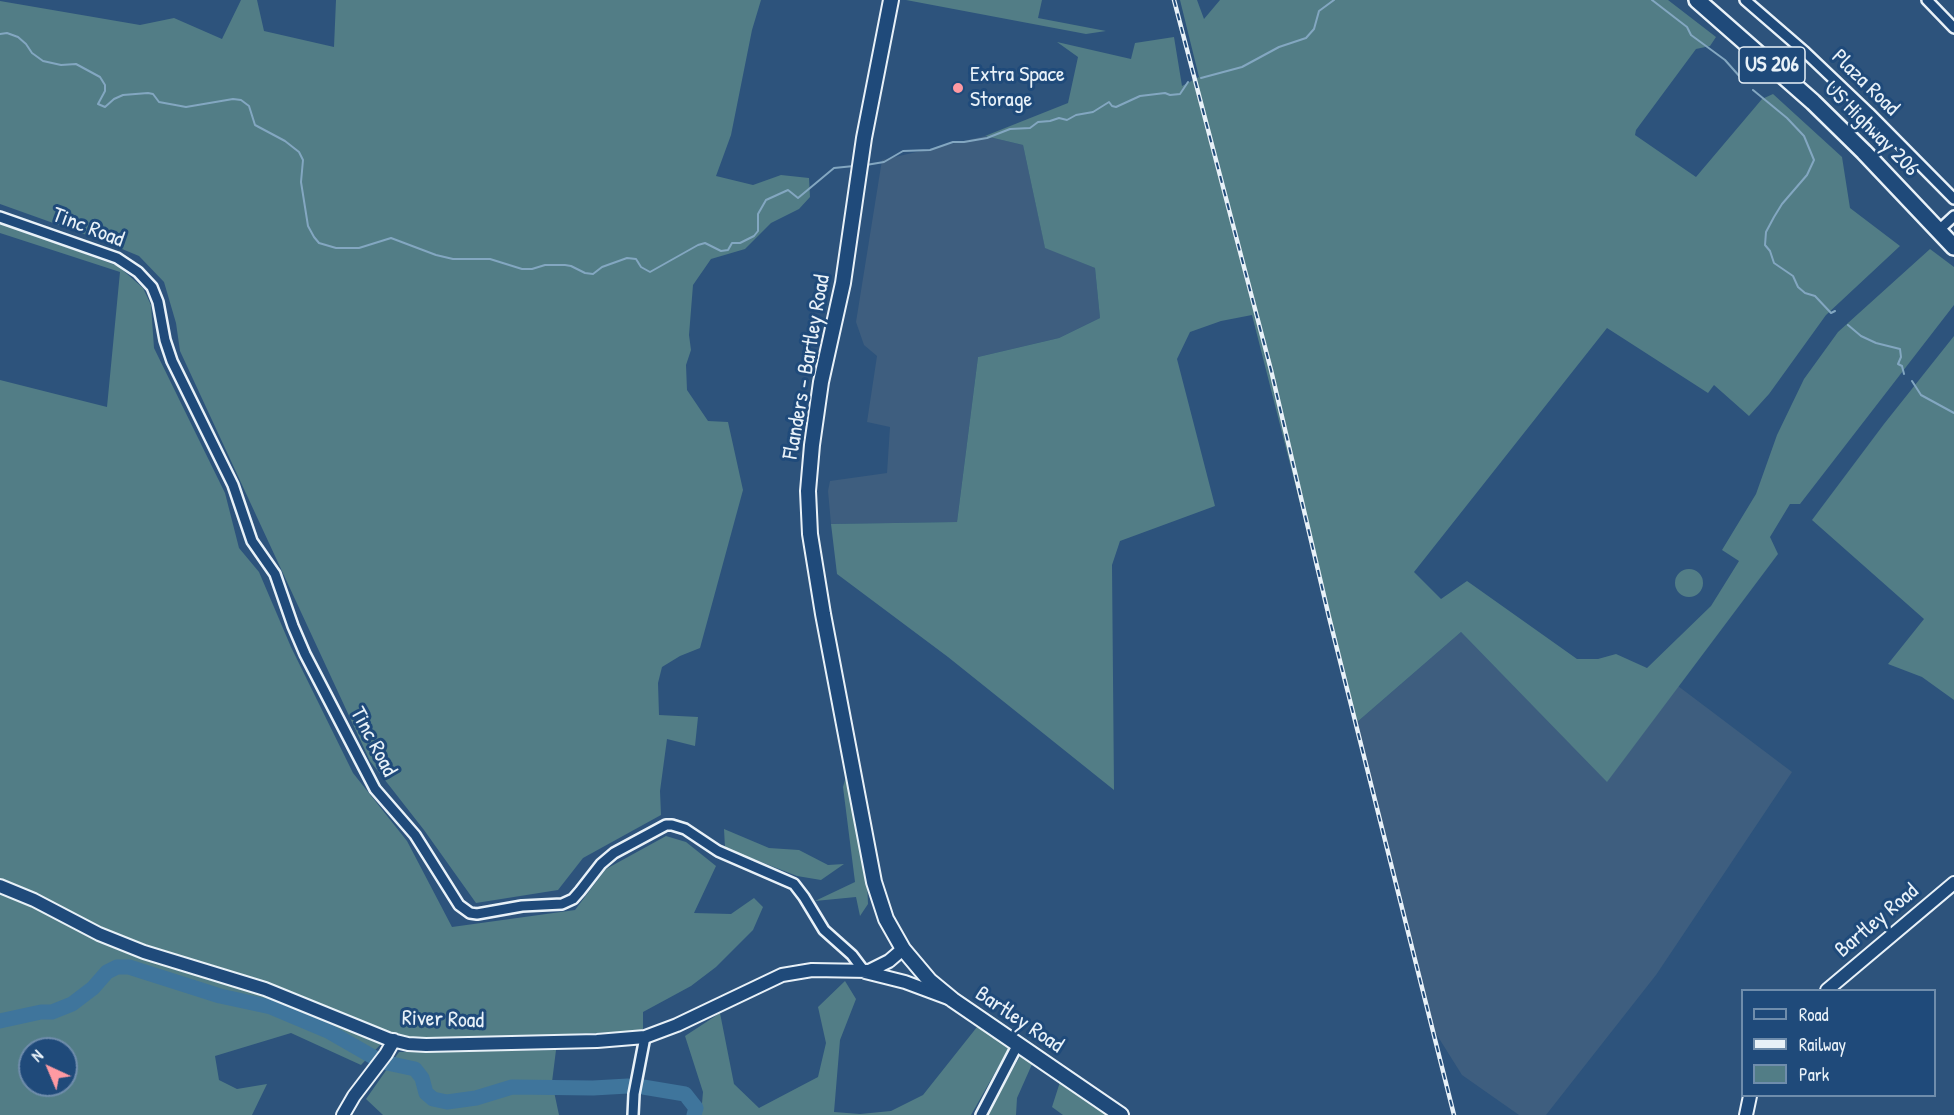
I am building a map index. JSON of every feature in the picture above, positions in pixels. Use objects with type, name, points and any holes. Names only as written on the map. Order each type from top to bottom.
[{"type":"highway","name":"US Highway 206","points":[[1697,0],[1813,102],[1954,247]]},
{"type":"main road","name":"Flanders - Bartley Road","points":[[891,0],[864,138],[843,283],[821,382],[808,491],[810,534],[817,579],[874,882],[886,919],[903,949]]},
{"type":"main road","name":"Bartley Road","points":[[903,949],[930,981],[953,1000],[1121,1115]]},
{"type":"street","name":"Plaza Road","points":[[1745,0],[1853,98],[1954,199]]},
{"type":"street","points":[[1927,0],[1954,28]]},
{"type":"street","points":[[1939,230],[1954,216]]},
{"type":"street","name":"Tinc Road","points":[[0,217],[117,258],[138,272],[152,286],[172,361],[233,485],[252,541],[275,574],[305,654],[369,780],[415,836],[459,905],[470,913],[477,914],[522,906],[562,904],[573,898],[601,864],[614,853],[666,825],[672,825],[685,830],[718,851],[794,884],[824,930],[852,955],[864,971]]},
{"type":"street","name":"Bartley Road","points":[[1828,989],[1954,883]]},
{"type":"street","name":"River Road","points":[[0,886],[144,952],[266,990],[408,1044],[597,1041],[645,1037],[677,1025],[782,975],[812,970],[864,971],[905,982],[953,1000]]},
{"type":"street","name":"River Road","points":[[864,971],[881,965],[903,949]]},
{"type":"street","points":[[633,1115],[634,1094],[645,1037]]},
{"type":"street","points":[[343,1115],[394,1040]]},
{"type":"street","points":[[981,1115],[1018,1044]]},
{"type":"street","points":[[1746,1115],[1750,1097]]},
{"type":"shaded area","points":[[985,136],[1023,145],[1045,247],[1095,268],[1100,318],[1059,338],[978,357],[957,522],[831,524],[828,491],[830,481],[887,473],[890,427],[867,422],[877,356],[864,345],[856,322],[882,160]]},
{"type":"shaded area","points":[[1461,632],[1607,781],[1678,686],[1792,772],[1656,975],[1546,1115],[1519,1115],[1462,1075],[1430,1024],[1356,723]]},
{"type":"green space","points":[[241,0],[257,0],[264,31],[334,47],[336,0],[761,0],[752,30],[731,135],[716,176],[753,185],[781,175],[809,178],[810,197],[799,209],[771,223],[745,249],[711,259],[693,285],[689,335],[691,350],[686,365],[687,390],[708,421],[728,422],[743,490],[700,648],[662,667],[658,683],[659,715],[698,717],[695,746],[667,739],[660,791],[661,815],[583,858],[558,890],[476,903],[424,830],[370,761],[180,351],[176,323],[164,282],[139,256],[0,204],[0,1],[140,25],[174,18],[222,39]]},
{"type":"green space","points":[[906,0],[1042,0],[1038,18],[1106,31],[1086,34]]},
{"type":"green space","points":[[1180,0],[1197,0],[1204,19],[1220,0],[1668,0],[1716,37],[1710,46],[1696,49],[1636,130],[1635,135],[1696,177],[1762,99],[1773,94],[1842,157],[1850,208],[1900,246],[1826,315],[1769,394],[1749,416],[1714,385],[1708,393],[1607,328],[1414,572],[1441,599],[1467,581],[1577,659],[1598,659],[1616,654],[1647,668],[1711,606],[1739,561],[1722,550],[1756,494],[1777,435],[1804,379],[1838,332],[1930,249],[1954,267],[1954,305],[1800,504],[1790,504],[1770,537],[1778,554],[1607,782],[1461,632],[1356,723],[1252,315],[1221,321],[1190,332],[1177,359],[1215,506],[1120,541],[1112,565],[1114,790],[948,657],[837,574],[831,524],[957,522],[978,357],[1059,338],[1100,318],[1095,268],[1045,248],[1023,145],[985,136],[1068,103],[1078,57],[1057,42],[1131,59],[1135,43],[1174,37],[1182,86],[1199,77]]},
{"type":"green space","points":[[0,223],[118,266],[143,288],[151,305],[154,348],[225,493],[239,548],[259,572],[291,647],[353,773],[407,841],[452,927],[575,910],[606,869],[666,836],[686,842],[716,866],[694,913],[731,914],[754,898],[763,907],[753,930],[716,967],[691,986],[643,1012],[643,1031],[428,1040],[396,1036],[262,982],[114,936],[17,885],[0,880],[0,380],[107,407],[120,272],[0,233]]},
{"type":"green space","points":[[1954,336],[1954,700],[1922,677],[1888,664],[1924,619],[1812,520]]},
{"type":"green space","points":[[1689,569],[1699,573],[1703,583],[1699,593],[1689,597],[1679,593],[1675,583],[1679,573]]},
{"type":"green space","points":[[847,773],[867,879],[868,904],[860,916],[856,897],[815,901],[855,882],[843,787]]},
{"type":"green space","points":[[724,829],[769,848],[799,850],[828,865],[844,864],[821,880],[797,876],[725,848]]},
{"type":"green space","points":[[0,892],[46,911],[128,953],[259,993],[382,1043],[361,1065],[291,1033],[215,1056],[219,1080],[237,1089],[267,1084],[252,1115],[0,1115]]},
{"type":"green space","points":[[845,981],[856,999],[840,1040],[834,1112],[860,1114],[891,1111],[923,1095],[977,1027],[1010,1046],[971,1115],[701,1115],[703,1092],[685,1036],[720,1013],[734,1084],[759,1108],[818,1077],[826,1043],[818,1007]]},
{"type":"green space","points":[[556,1050],[552,1082],[559,1115],[383,1115],[366,1099],[399,1052]]},
{"type":"green space","points":[[1022,1053],[1033,1062],[1017,1098],[1016,1115],[987,1115]]},
{"type":"green space","points":[[1060,1082],[1108,1115],[1063,1115],[1052,1107]]},
{"type":"waterway","points":[[1201,78],[1242,67],[1279,47],[1306,38],[1314,29],[1319,11],[1334,0]]},
{"type":"waterway","points":[[1652,0],[1687,27],[1691,35],[1725,60],[1741,78]]},
{"type":"waterway","points":[[0,34],[7,33],[18,37],[32,53],[43,61],[61,65],[76,64],[100,77],[105,85],[105,91],[98,104],[105,107],[123,95],[148,93],[153,94],[159,102],[186,107],[233,99],[241,100],[249,106],[255,125],[285,141],[299,152],[303,160],[301,182],[308,226],[319,243],[336,248],[359,248],[391,238],[436,255],[453,259],[490,259],[522,269],[545,265],[565,265],[593,274],[602,267],[627,258],[636,259],[641,267],[650,272],[705,243],[721,251],[728,250],[732,243],[740,243],[754,236],[758,231],[758,214],[766,200],[788,190],[798,198],[834,168],[854,166]]},
{"type":"waterway","points":[[866,165],[884,162],[903,151],[930,150],[953,142],[987,138],[1010,129],[1030,128],[1038,122],[1059,118],[1067,120],[1076,115],[1093,112],[1109,102],[1116,107],[1140,96],[1180,94],[1188,82]]},
{"type":"waterway","points":[[1753,90],[1787,118],[1804,136],[1814,160],[1807,175],[1774,217],[1766,232],[1765,245],[1774,263],[1793,276],[1798,287],[1805,293],[1815,296],[1831,313],[1835,311]]},
{"type":"waterway","points":[[1848,325],[1861,336],[1876,343],[1900,349],[1901,357],[1898,364],[1902,366],[1904,374]]},
{"type":"waterway","points":[[1912,381],[1921,395],[1954,413]]},
{"type":"waterway","points":[[0,1021],[41,1012],[52,1012],[72,1004],[93,988],[107,972],[117,967],[129,967],[220,996],[271,1007],[328,1031],[375,1058]]},
{"type":"waterway","points":[[387,1063],[415,1069],[422,1078],[426,1093],[433,1099],[447,1102],[476,1098],[512,1087],[628,1086]]},
{"type":"waterway","points":[[643,1087],[685,1094],[696,1108],[694,1115]]},
{"type":"railway","points":[[1174,0],[1271,370],[1329,617],[1454,1115]]},
{"type":"place","name":"Extra Space Storage","points":[[958,88]]}]
